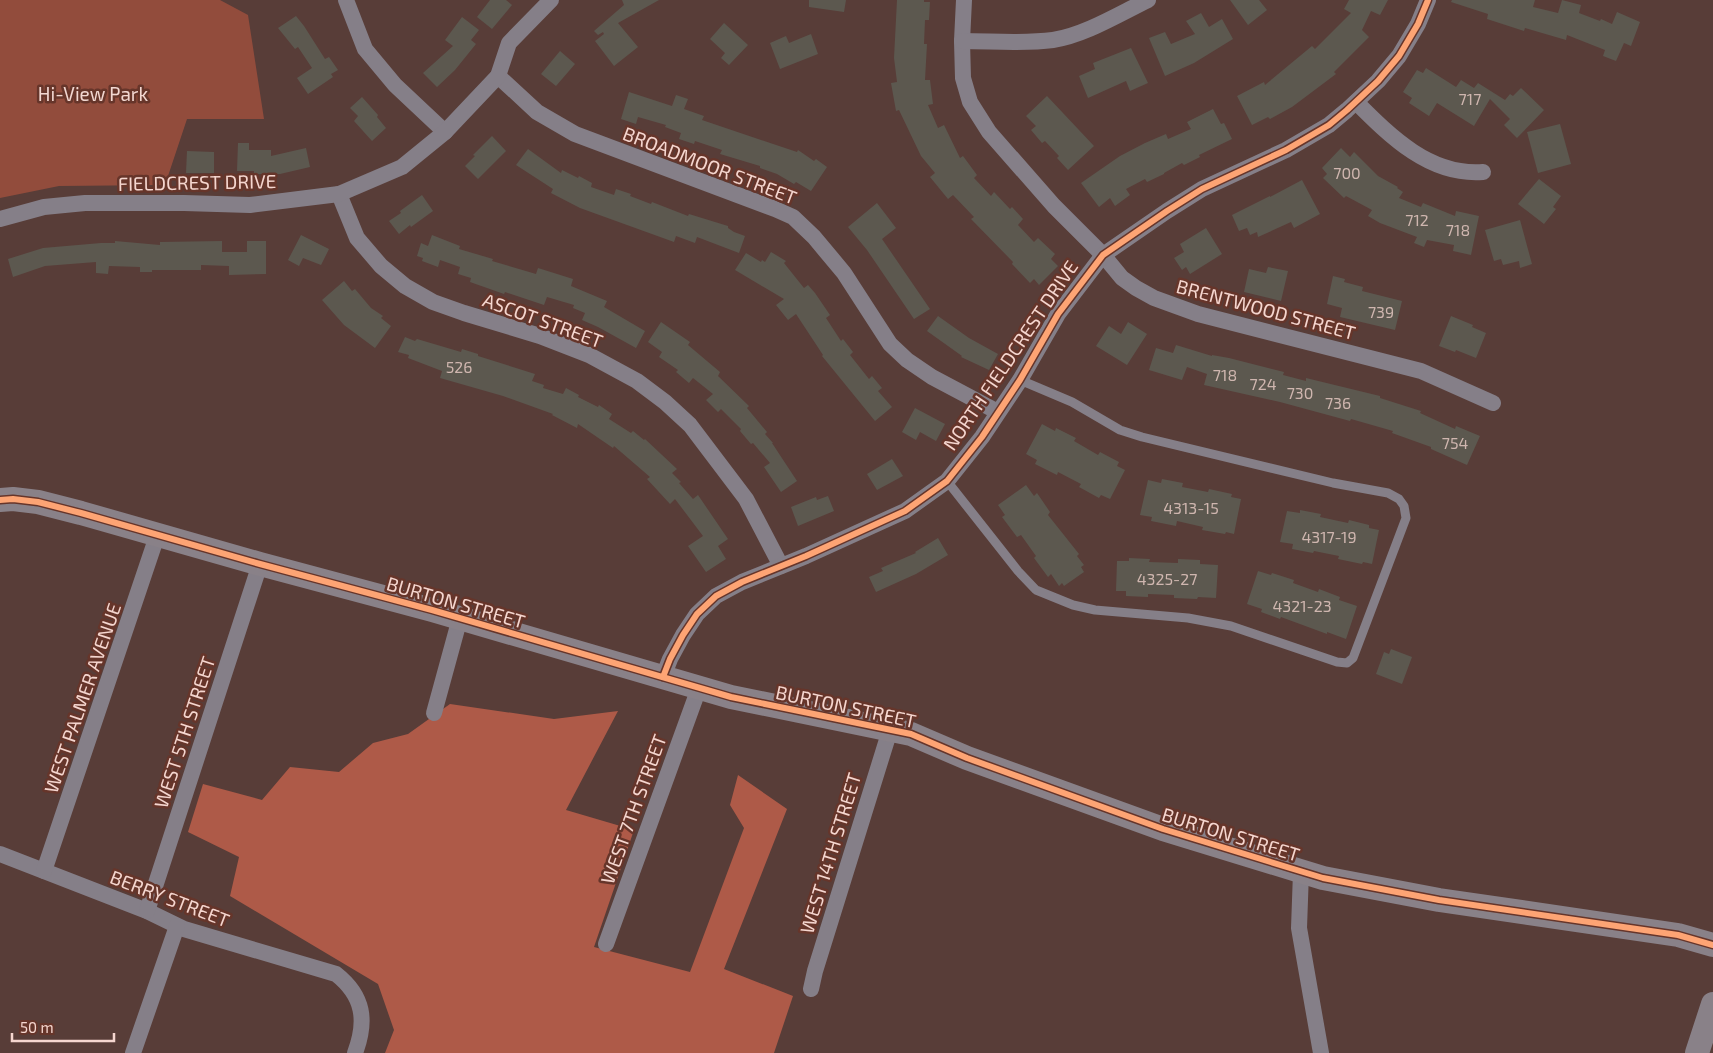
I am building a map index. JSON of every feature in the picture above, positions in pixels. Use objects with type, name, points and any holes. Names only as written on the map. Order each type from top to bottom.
[{"type":"street","points":[[346,0],[365,50],[395,85],[445,132]]},
{"type":"street","name":"FIELDCREST DRIVE","points":[[0,219],[44,207],[85,203],[184,202],[250,205],[339,194],[402,167],[445,132],[498,76],[509,43],[551,0]]},
{"type":"street","name":"BRENTWOOD STREET","points":[[964,0],[963,78],[970,102],[984,125],[1054,206],[1103,255],[1122,278],[1154,298],[1198,314],[1422,371],[1493,403]]},
{"type":"street","points":[[962,40],[1054,40],[1077,34],[1148,0]]},
{"type":"street","name":"NORTH FIELDCREST DRIVE","points":[[663,677],[683,635],[697,614],[716,596],[742,582],[806,556],[905,511],[947,481],[982,438],[1020,380],[1058,314],[1103,255],[1202,189],[1256,164],[1329,125],[1378,81],[1399,56],[1418,24],[1428,0]]},
{"type":"street","name":"BROADMOOR STREET","points":[[498,76],[537,112],[575,134],[794,217],[814,236],[844,273],[890,344],[907,360],[932,377],[998,412]]},
{"type":"street","points":[[1356,102],[1400,144],[1428,160],[1457,171],[1483,172]]},
{"type":"street","name":"ASCOT STREET","points":[[339,194],[357,238],[382,266],[405,286],[433,302],[540,336],[589,355],[637,381],[665,402],[690,425],[746,499],[781,566]]},
{"type":"street","name":"BURTON STREET","points":[[0,500],[13,499],[38,502],[460,618],[731,697],[911,734],[967,758],[1163,829],[1323,878],[1439,900],[1678,935],[1713,945]]},
{"type":"street","name":"WEST PALMER AVENUE","points":[[44,871],[157,536]]},
{"type":"street","name":"WEST 5TH STREET","points":[[147,912],[260,564]]},
{"type":"street","points":[[434,713],[460,618]]},
{"type":"street","name":"WEST 7TH STREET","points":[[606,944],[698,688]]},
{"type":"street","name":"WEST 14TH STREET","points":[[811,989],[890,730]]},
{"type":"street","name":"BERRY STREET","points":[[0,854],[147,912],[184,930],[336,974],[347,983],[361,1005],[363,1019],[361,1039],[356,1053]]},
{"type":"street","points":[[1301,872],[1299,928],[1321,1053]]},
{"type":"street","points":[[133,1053],[177,926]]},
{"type":"street","points":[[1697,1053],[1713,1004]]},
{"type":"lane","points":[[947,481],[1018,571],[1036,590],[1073,605],[1095,610],[1188,618],[1231,626],[1336,662],[1347,663],[1352,658],[1406,518],[1404,506],[1399,499],[1388,493],[1333,483],[1142,437],[1120,430],[1072,402],[1020,380]]},
{"type":"green space","name":"Hi-View Park","points":[[0,0],[220,0],[248,15],[264,119],[187,119],[165,185],[59,186],[0,198]]},
{"type":"shaded area","points":[[450,704],[554,719],[618,711],[566,810],[634,830],[594,947],[690,972],[744,828],[730,805],[738,775],[787,809],[724,969],[793,996],[774,1053],[385,1053],[394,1030],[378,984],[230,896],[239,857],[188,832],[203,784],[262,800],[290,767],[339,772],[373,743],[408,734]]},
{"type":"building","points":[[490,0],[506,0],[512,5],[492,29],[477,17]]},
{"type":"building","points":[[622,0],[659,0],[618,23],[638,47],[614,66],[595,41],[604,34],[603,32],[598,35],[594,31],[624,5]]},
{"type":"building","points":[[809,0],[846,0],[844,12],[809,7]]},
{"type":"building","points":[[897,0],[924,0],[924,2],[930,2],[929,20],[925,20],[924,44],[927,44],[925,80],[930,80],[933,104],[928,105],[938,128],[944,125],[960,158],[963,156],[977,175],[974,178],[991,196],[994,192],[1010,209],[1012,207],[1023,219],[1018,225],[1034,242],[1038,238],[1055,254],[1051,259],[1058,266],[1039,285],[1034,279],[1030,283],[1012,264],[1013,262],[971,219],[974,217],[953,195],[948,199],[930,177],[935,173],[921,156],[899,110],[896,111],[891,83],[897,82],[894,58]]},
{"type":"building","points":[[1230,0],[1259,0],[1267,10],[1248,25]]},
{"type":"building","points":[[1349,0],[1388,0],[1380,15],[1371,11],[1362,30],[1369,37],[1334,72],[1336,74],[1292,107],[1270,119],[1268,117],[1252,125],[1237,96],[1264,82],[1265,85],[1312,46],[1315,49],[1351,13],[1344,9]]},
{"type":"building","points":[[1452,0],[1535,0],[1533,7],[1558,13],[1562,0],[1581,5],[1579,13],[1600,21],[1601,19],[1612,24],[1617,12],[1640,22],[1631,46],[1624,43],[1616,61],[1603,56],[1605,50],[1567,35],[1566,40],[1525,28],[1524,31],[1487,19],[1488,14],[1451,2]]},
{"type":"building","points":[[1201,13],[1209,27],[1222,19],[1233,39],[1194,63],[1165,76],[1149,38],[1165,32],[1171,44],[1195,34],[1186,21]]},
{"type":"building","points":[[296,16],[325,59],[329,57],[338,70],[331,74],[333,77],[308,94],[297,78],[312,68],[298,47],[295,49],[278,28]]},
{"type":"building","points":[[462,17],[479,30],[471,40],[476,44],[455,70],[437,87],[423,73],[453,46],[445,40]]},
{"type":"building","points":[[724,23],[748,45],[729,65],[721,58],[725,53],[710,39]]},
{"type":"building","points":[[811,34],[818,54],[780,69],[770,43],[786,36],[789,43]]},
{"type":"building","points":[[1131,48],[1148,83],[1130,91],[1126,81],[1088,98],[1079,76],[1095,69],[1093,63]]},
{"type":"building","points":[[560,51],[575,64],[556,86],[541,74]]},
{"type":"building","points":[[1426,68],[1456,87],[1461,80],[1474,88],[1478,83],[1505,100],[1510,94],[1513,96],[1521,88],[1544,110],[1517,138],[1504,125],[1510,119],[1490,99],[1474,126],[1437,103],[1429,116],[1409,103],[1412,98],[1403,92],[1417,70],[1423,73]]},
{"type":"building","points":[[629,92],[672,106],[676,95],[688,99],[684,109],[704,116],[702,120],[797,152],[798,150],[827,167],[811,191],[796,182],[794,184],[777,174],[760,168],[760,166],[720,154],[722,150],[695,141],[694,144],[679,139],[681,133],[665,127],[666,125],[638,117],[636,124],[621,119]]},
{"type":"building","points":[[1047,96],[1094,146],[1068,170],[1057,158],[1059,156],[1045,141],[1042,143],[1031,130],[1036,126],[1026,116]]},
{"type":"building","points":[[362,97],[378,115],[377,117],[386,128],[372,141],[354,121],[358,116],[350,108]]},
{"type":"building","points":[[1213,109],[1221,124],[1224,123],[1232,139],[1199,155],[1200,157],[1184,165],[1182,163],[1147,182],[1145,179],[1126,189],[1130,195],[1115,206],[1110,198],[1099,207],[1081,183],[1120,156],[1145,143],[1166,134],[1168,139],[1191,129],[1187,122]]},
{"type":"building","points":[[1560,124],[1571,164],[1538,173],[1527,132]]},
{"type":"building","points":[[492,136],[506,151],[478,179],[465,166]]},
{"type":"building","points":[[238,143],[249,143],[249,150],[271,150],[271,156],[306,148],[310,167],[280,174],[254,174],[254,171],[237,171]]},
{"type":"building","points":[[1341,148],[1350,157],[1354,152],[1378,176],[1398,187],[1403,192],[1399,198],[1421,207],[1423,203],[1455,216],[1456,211],[1479,216],[1471,255],[1453,251],[1454,245],[1427,240],[1424,247],[1414,243],[1417,237],[1380,223],[1368,216],[1372,210],[1346,196],[1344,198],[1323,178],[1327,174],[1322,168]]},
{"type":"building","points":[[528,149],[561,173],[562,170],[592,183],[591,187],[614,195],[616,189],[651,204],[652,202],[688,216],[689,214],[728,226],[734,232],[745,236],[739,253],[697,237],[695,243],[676,236],[674,242],[580,208],[551,193],[553,189],[516,165]]},
{"type":"building","points":[[187,151],[214,152],[214,173],[186,173]]},
{"type":"building","points":[[1539,179],[1561,196],[1553,207],[1556,209],[1544,224],[1518,204]]},
{"type":"building","points":[[1302,180],[1320,214],[1294,228],[1291,222],[1258,237],[1257,232],[1250,235],[1247,228],[1239,231],[1232,215]]},
{"type":"building","points":[[422,195],[433,211],[399,234],[389,221]]},
{"type":"building","points":[[877,203],[896,228],[882,239],[930,309],[914,319],[867,250],[848,227]]},
{"type":"building","points":[[1520,220],[1532,264],[1520,268],[1519,261],[1503,265],[1501,259],[1494,261],[1485,230]]},
{"type":"building","points":[[1206,228],[1222,254],[1190,274],[1186,267],[1182,270],[1174,258],[1184,252],[1180,244]]},
{"type":"building","points":[[301,235],[329,249],[321,265],[303,258],[299,266],[288,260]]},
{"type":"building","points":[[432,235],[460,246],[459,249],[493,259],[492,261],[536,274],[538,268],[573,279],[571,286],[607,301],[604,307],[645,331],[636,348],[582,320],[585,313],[573,308],[574,305],[547,297],[544,305],[505,292],[504,294],[470,282],[471,278],[458,274],[460,267],[440,260],[438,267],[422,261],[423,258],[417,256],[421,243],[428,246]]},
{"type":"building","points":[[115,241],[160,245],[160,242],[222,241],[222,252],[247,252],[247,241],[266,241],[266,274],[229,275],[229,266],[201,265],[201,270],[152,270],[152,272],[140,272],[140,267],[109,266],[108,274],[96,273],[96,262],[45,266],[13,277],[8,259],[43,248],[115,243]]},
{"type":"building","points":[[771,252],[786,261],[784,263],[804,288],[808,285],[815,293],[830,315],[826,318],[841,341],[843,339],[853,352],[850,355],[869,379],[872,376],[882,388],[878,391],[892,407],[875,421],[822,356],[796,314],[788,320],[776,305],[784,299],[735,270],[746,253],[761,262],[762,260],[765,262]]},
{"type":"building","points":[[1268,267],[1288,271],[1281,301],[1244,292],[1249,269],[1266,273]]},
{"type":"building","points":[[1333,276],[1345,279],[1344,282],[1363,287],[1362,291],[1402,301],[1395,330],[1340,317],[1342,308],[1327,304]]},
{"type":"building","points":[[344,281],[352,291],[355,289],[371,308],[383,316],[381,318],[391,326],[375,348],[344,325],[322,300]]},
{"type":"building","points":[[938,316],[969,338],[998,354],[989,370],[961,357],[927,331]]},
{"type":"building","points":[[1451,316],[1473,325],[1472,327],[1486,333],[1476,358],[1439,346]]},
{"type":"building","points":[[661,322],[690,342],[688,345],[720,372],[718,376],[749,406],[747,408],[767,432],[765,434],[773,443],[797,481],[781,492],[764,467],[770,463],[721,409],[718,412],[706,400],[713,394],[693,378],[689,383],[676,372],[678,370],[659,357],[662,352],[648,342]]},
{"type":"building","points":[[1128,322],[1147,334],[1127,365],[1096,346],[1109,326],[1121,334]]},
{"type":"building","points":[[405,337],[461,352],[462,349],[478,354],[478,356],[535,374],[532,381],[544,385],[543,388],[563,394],[566,388],[579,395],[578,397],[598,407],[599,405],[612,414],[609,419],[631,433],[633,431],[645,439],[677,469],[672,473],[681,482],[679,483],[693,499],[698,495],[728,539],[718,546],[726,559],[706,572],[688,546],[703,536],[675,499],[670,504],[647,479],[650,477],[614,446],[613,448],[578,424],[577,428],[553,414],[503,396],[440,378],[442,371],[408,358],[409,355],[398,352]]},
{"type":"building","points":[[1176,345],[1212,356],[1229,358],[1284,372],[1283,375],[1306,381],[1306,378],[1380,396],[1380,398],[1421,411],[1420,413],[1455,429],[1456,426],[1480,436],[1467,465],[1431,449],[1431,447],[1392,433],[1393,431],[1351,419],[1350,421],[1280,402],[1204,385],[1207,374],[1187,367],[1182,380],[1149,370],[1156,348],[1173,353]]},
{"type":"building","points":[[915,408],[945,424],[936,441],[920,432],[916,440],[902,432]]},
{"type":"building","points":[[1042,424],[1055,431],[1056,428],[1076,438],[1074,441],[1098,455],[1100,452],[1119,462],[1117,466],[1125,470],[1110,499],[1101,495],[1099,498],[1079,487],[1081,484],[1058,472],[1057,475],[1035,464],[1037,460],[1026,454]]},
{"type":"building","points":[[892,459],[903,476],[877,490],[867,474]]},
{"type":"building","points":[[1162,479],[1183,483],[1182,487],[1208,492],[1209,489],[1232,494],[1231,497],[1241,499],[1234,534],[1202,530],[1203,527],[1177,521],[1176,526],[1151,521],[1152,517],[1140,515],[1148,480],[1161,483]]},
{"type":"building","points":[[1026,485],[1034,496],[1037,493],[1050,512],[1048,515],[1079,554],[1077,556],[1084,565],[1081,567],[1084,572],[1064,586],[1062,583],[1059,586],[1051,574],[1048,577],[1034,558],[1036,556],[1021,535],[1017,537],[1002,517],[1005,515],[998,505]]},
{"type":"building","points":[[828,496],[834,511],[798,526],[791,507],[816,497],[817,500]]},
{"type":"building","points":[[1300,510],[1321,514],[1320,517],[1348,523],[1349,520],[1369,525],[1369,528],[1379,530],[1372,564],[1338,559],[1339,556],[1314,551],[1313,553],[1292,549],[1293,544],[1280,542],[1287,511],[1300,513]]},
{"type":"building","points":[[938,538],[948,555],[916,574],[876,592],[869,577],[883,571],[881,568],[916,553]]},
{"type":"building","points":[[1129,558],[1150,559],[1149,562],[1178,563],[1178,559],[1200,560],[1200,564],[1218,565],[1216,598],[1174,598],[1174,595],[1148,594],[1148,597],[1126,596],[1126,591],[1116,591],[1117,561],[1129,561]]},
{"type":"building","points":[[1258,571],[1294,580],[1293,583],[1318,592],[1319,589],[1340,597],[1339,600],[1357,606],[1346,639],[1281,617],[1280,619],[1261,612],[1262,609],[1247,604]]},
{"type":"building","points":[[1391,649],[1412,657],[1402,684],[1376,674],[1384,652],[1389,654]]},
{"type":"cycle path","points":[[663,677],[683,635],[697,614],[716,596],[742,582],[806,556],[905,511],[947,481],[982,437],[1020,380],[1058,314],[1103,255],[1202,189],[1286,150],[1329,125],[1378,81],[1399,56],[1418,24],[1428,0]]},
{"type":"cycle path","points":[[0,500],[13,499],[38,502],[81,513],[432,610],[731,697],[911,734],[967,758],[1163,829],[1323,878],[1439,900],[1678,935],[1713,945]]}]
